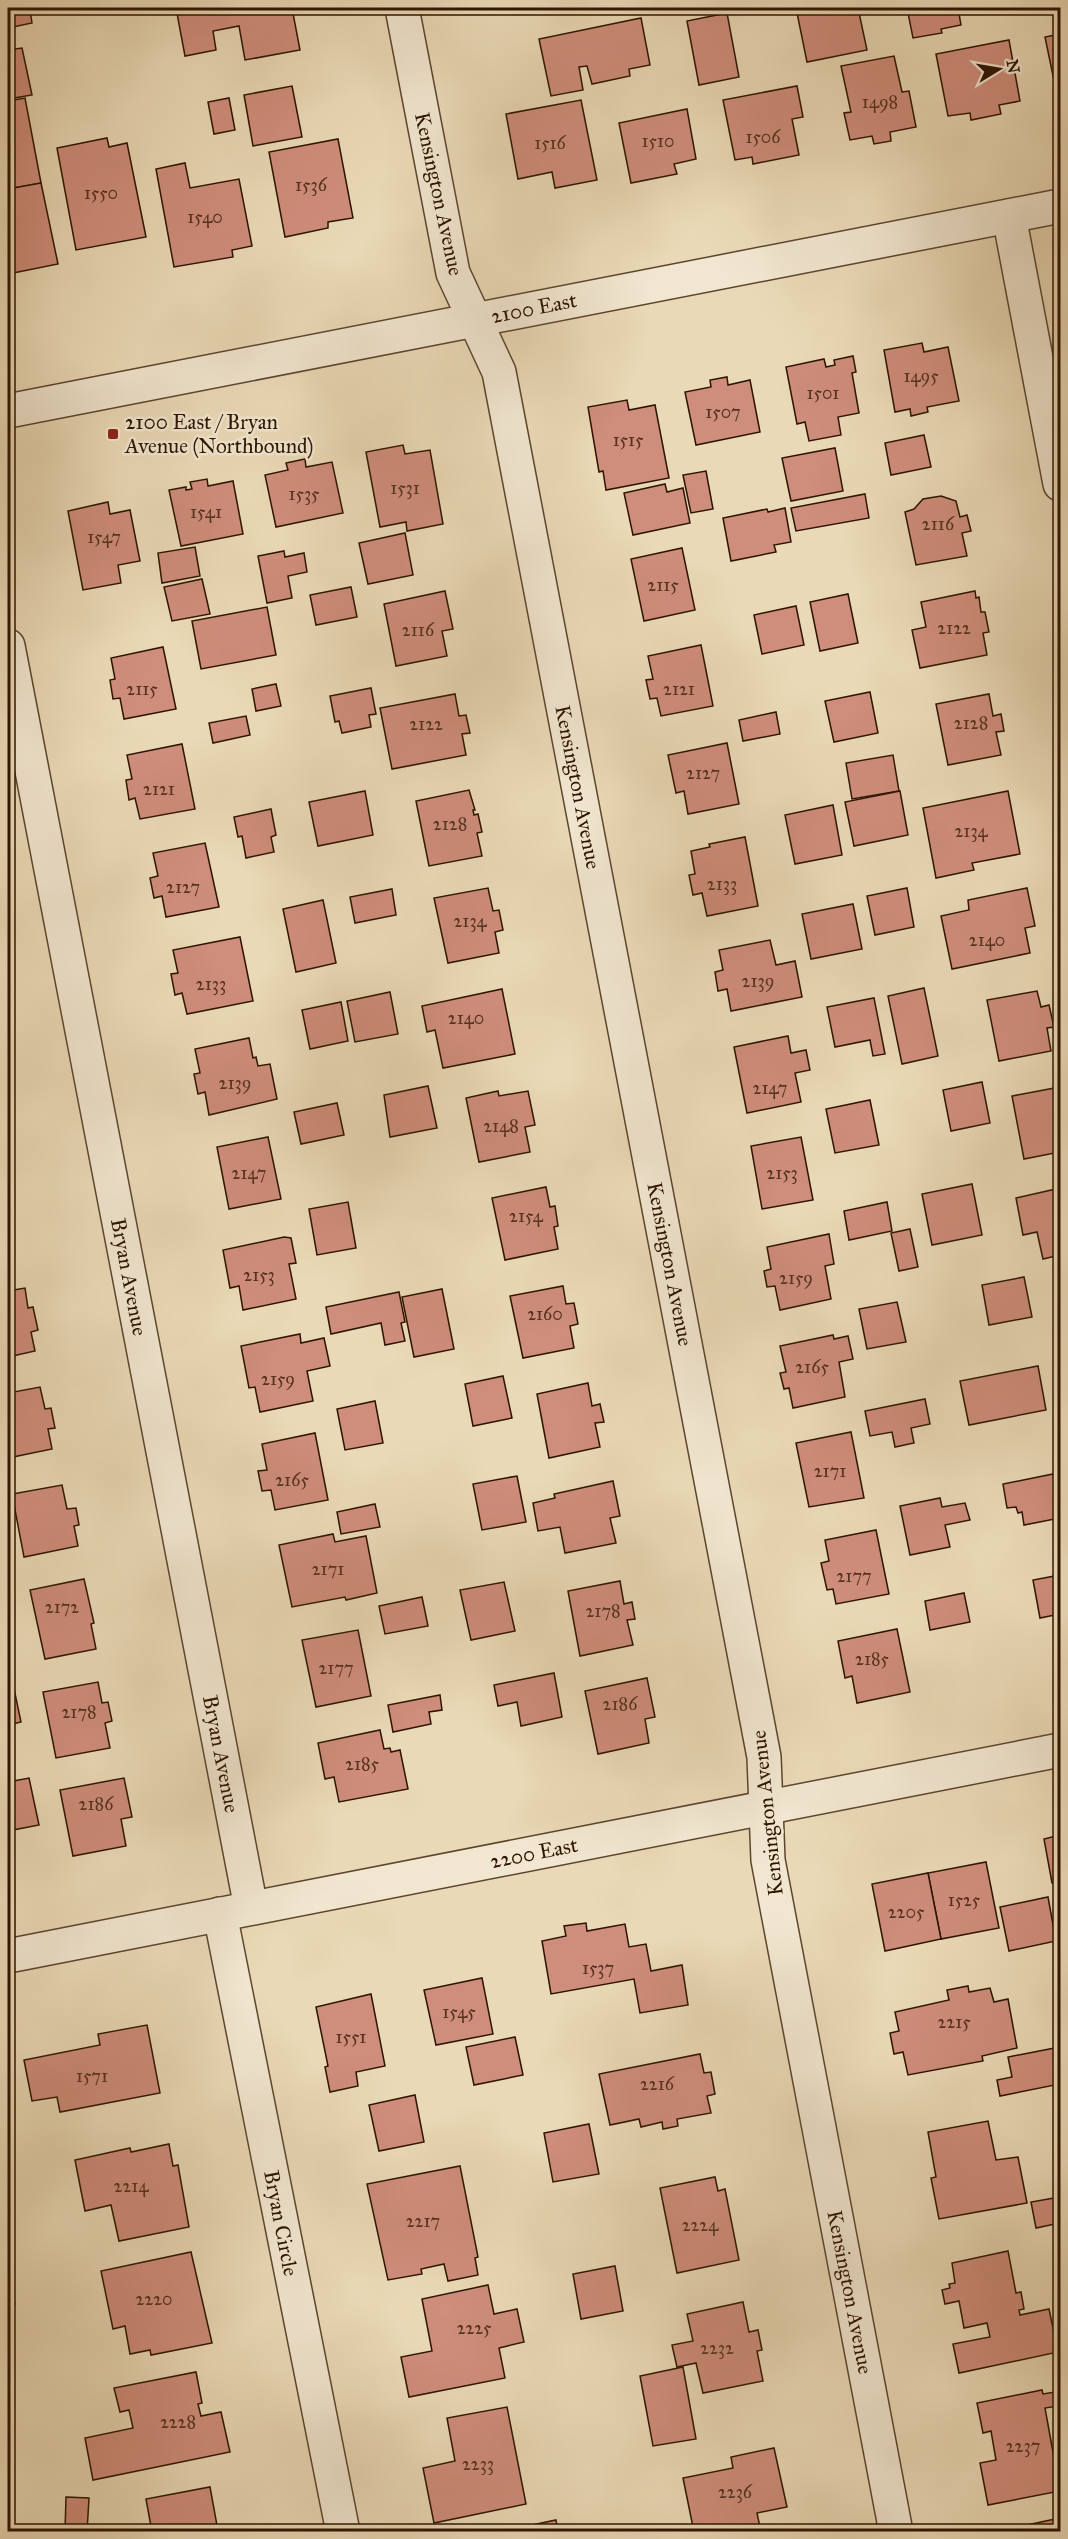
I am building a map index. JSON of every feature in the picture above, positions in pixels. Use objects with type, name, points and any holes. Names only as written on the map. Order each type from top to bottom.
[{"type":"street","name":"Kensington Avenue","points":[[402,8],[453,273],[499,372],[764,1757],[768,1860],[896,2532]]},
{"type":"street","name":"2100 East","points":[[8,411],[1060,206]]},
{"type":"street","points":[[1009,216],[1060,484]]},
{"type":"street","name":"Bryan Avenue","points":[[8,646],[236,1911]]},
{"type":"street","name":"2200 East","points":[[8,1956],[1060,1750]]},
{"type":"street","name":"Bryan Circle","points":[[236,1911],[343,2532]]},
{"type":"building","points":[[8,8],[44,8],[30,10],[32,23],[8,28]]},
{"type":"building","points":[[176,8],[292,8],[300,50],[245,60],[239,26],[213,31],[216,50],[185,56]]},
{"type":"building","points":[[796,8],[858,8],[867,50],[807,62]]},
{"type":"building","points":[[907,8],[958,8],[961,25],[941,29],[942,33],[913,38]]},
{"type":"building","points":[[727,13],[739,77],[699,85],[687,21]]},
{"type":"building","points":[[641,18],[650,65],[629,69],[630,76],[592,84],[587,66],[579,67],[583,90],[551,96],[539,39]]},
{"type":"building","points":[[1060,34],[1060,99],[1058,100],[1045,37]]},
{"type":"building","points":[[1009,40],[1020,101],[999,105],[1001,114],[971,120],[970,113],[948,116],[936,54]]},
{"type":"building","points":[[22,48],[32,95],[8,99],[8,50]]},
{"type":"building","points":[[894,56],[902,92],[909,91],[916,127],[890,132],[891,141],[874,144],[872,136],[850,140],[844,113],[851,112],[841,66]]},
{"type":"building","points":[[292,86],[302,137],[253,146],[244,95]]},
{"type":"building","points":[[797,86],[803,117],[792,119],[799,155],[753,164],[752,157],[735,160],[723,100]]},
{"type":"building","points":[[25,98],[41,183],[8,189],[8,101]]},
{"type":"building","points":[[229,98],[235,130],[214,134],[208,102]]},
{"type":"building","points":[[581,100],[597,180],[555,188],[552,172],[518,179],[506,114]]},
{"type":"building","points":[[687,109],[696,159],[674,164],[677,174],[631,183],[619,123]]},
{"type":"building","points":[[107,138],[109,147],[127,143],[146,237],[76,250],[57,148]]},
{"type":"building","points":[[338,139],[353,218],[328,222],[328,228],[285,237],[269,152]]},
{"type":"building","points":[[185,163],[190,188],[239,179],[252,246],[232,250],[233,257],[174,267],[156,169]]},
{"type":"building","points":[[41,183],[58,264],[8,274],[8,189]]},
{"type":"building","points":[[922,343],[924,352],[948,347],[959,401],[927,407],[928,412],[911,416],[910,409],[895,412],[884,350]]},
{"type":"building","points":[[853,356],[856,372],[852,373],[859,413],[838,417],[841,435],[809,441],[805,422],[797,424],[786,367],[824,359],[826,367],[835,365],[834,360]]},
{"type":"building","points":[[727,377],[728,385],[750,380],[760,432],[696,445],[685,392],[711,387],[710,380]]},
{"type":"building","points":[[627,400],[629,410],[655,405],[669,478],[606,490],[603,471],[599,472],[588,407]]},
{"type":"building","points":[[924,435],[931,467],[891,475],[885,443]]},
{"type":"building","points":[[403,445],[405,454],[430,450],[443,524],[407,531],[406,522],[380,527],[366,452]]},
{"type":"building","points":[[835,448],[843,491],[791,501],[782,458]]},
{"type":"building","points":[[305,459],[306,467],[332,462],[343,513],[276,527],[265,475],[288,470],[286,463]]},
{"type":"building","points":[[706,471],[713,509],[691,513],[683,475]]},
{"type":"building","points":[[207,479],[208,486],[233,481],[243,534],[181,546],[169,490],[186,487],[186,490],[192,489],[190,482]]},
{"type":"building","points":[[665,484],[667,492],[683,488],[690,523],[633,535],[624,493]]},
{"type":"building","points":[[865,494],[869,518],[796,531],[791,508]]},
{"type":"building","points":[[941,496],[956,501],[960,517],[967,515],[971,531],[962,533],[967,556],[916,565],[905,512],[914,509],[923,499]]},
{"type":"building","points":[[108,502],[110,514],[130,510],[140,561],[118,565],[121,583],[83,590],[68,511]]},
{"type":"building","points":[[785,508],[791,542],[774,545],[776,552],[731,561],[723,518],[767,509],[768,512]]},
{"type":"building","points":[[405,533],[413,575],[368,584],[359,543]]},
{"type":"building","points":[[195,547],[200,576],[162,583],[158,553]]},
{"type":"building","points":[[682,548],[695,610],[644,621],[631,559]]},
{"type":"building","points":[[284,551],[285,557],[304,553],[307,572],[288,576],[292,598],[267,603],[258,556]]},
{"type":"building","points":[[202,579],[210,614],[172,621],[164,587]]},
{"type":"building","points":[[351,587],[357,617],[316,625],[310,595]]},
{"type":"building","points":[[445,591],[453,629],[442,631],[447,656],[396,666],[384,604]]},
{"type":"building","points":[[975,591],[976,598],[979,597],[981,612],[985,612],[989,632],[983,633],[987,655],[920,668],[912,630],[926,627],[921,602]]},
{"type":"building","points":[[848,594],[858,643],[820,651],[810,602]]},
{"type":"building","points":[[796,606],[804,645],[762,654],[754,615]]},
{"type":"building","points":[[267,607],[276,655],[201,669],[192,621]]},
{"type":"building","points":[[701,645],[713,706],[661,716],[657,698],[650,699],[646,680],[653,679],[648,656]]},
{"type":"building","points":[[163,647],[176,709],[124,719],[120,698],[113,699],[110,680],[115,679],[111,658]]},
{"type":"building","points":[[276,684],[281,706],[256,711],[252,689]]},
{"type":"building","points":[[371,688],[376,714],[369,715],[371,727],[342,733],[339,721],[335,722],[330,696]]},
{"type":"building","points":[[870,692],[878,733],[834,742],[825,701]]},
{"type":"building","points":[[455,694],[459,716],[466,715],[470,733],[462,734],[466,755],[392,769],[380,708]]},
{"type":"building","points":[[989,694],[993,716],[1001,714],[1004,731],[996,732],[1001,755],[948,765],[936,704]]},
{"type":"building","points":[[776,712],[780,734],[743,741],[739,720]]},
{"type":"building","points":[[246,716],[250,735],[213,743],[209,723]]},
{"type":"building","points":[[727,743],[739,804],[688,814],[684,791],[676,793],[668,755]]},
{"type":"building","points":[[182,744],[195,809],[140,819],[135,798],[129,800],[126,780],[132,779],[127,755]]},
{"type":"building","points":[[893,755],[899,791],[852,799],[846,763]]},
{"type":"building","points":[[469,790],[475,810],[473,810],[474,815],[478,814],[482,832],[477,833],[482,856],[429,866],[416,801]]},
{"type":"building","points":[[365,791],[373,835],[318,846],[309,802]]},
{"type":"building","points":[[900,791],[908,835],[854,846],[845,802]]},
{"type":"building","points":[[1008,791],[1020,854],[972,863],[974,870],[936,878],[923,808]]},
{"type":"building","points":[[833,805],[842,855],[795,864],[785,815]]},
{"type":"building","points":[[271,809],[276,835],[271,837],[274,852],[246,858],[242,836],[238,837],[234,817]]},
{"type":"building","points":[[745,837],[758,906],[707,916],[702,893],[693,895],[689,875],[695,874],[691,851],[710,847],[709,844]]},
{"type":"building","points":[[205,843],[219,907],[166,917],[162,896],[154,898],[150,878],[158,876],[153,853]]},
{"type":"building","points":[[488,888],[493,911],[499,910],[503,930],[495,932],[499,953],[448,963],[434,898]]},
{"type":"building","points":[[907,888],[914,927],[875,935],[867,896]]},
{"type":"building","points":[[1027,888],[1035,926],[1025,928],[1030,953],[952,969],[941,916],[969,910],[968,900]]},
{"type":"building","points":[[392,889],[396,915],[355,923],[350,897]]},
{"type":"building","points":[[323,900],[336,963],[296,972],[283,909]]},
{"type":"building","points":[[853,904],[862,949],[811,959],[802,914]]},
{"type":"building","points":[[240,937],[253,1001],[187,1014],[182,993],[175,995],[171,974],[178,973],[173,950]]},
{"type":"building","points":[[770,940],[776,965],[795,961],[802,997],[731,1011],[727,989],[718,991],[715,972],[723,970],[719,950]]},
{"type":"building","points":[[924,988],[938,1056],[902,1064],[888,996]]},
{"type":"building","points":[[502,989],[515,1054],[443,1068],[435,1030],[427,1032],[422,1006]]},
{"type":"building","points":[[1037,991],[1041,1007],[1049,1005],[1054,1027],[1047,1028],[1051,1051],[999,1061],[987,1000]]},
{"type":"building","points":[[390,992],[398,1034],[355,1042],[347,1001]]},
{"type":"building","points":[[874,998],[885,1054],[873,1056],[870,1040],[835,1047],[827,1007]]},
{"type":"building","points":[[341,1002],[348,1041],[310,1049],[302,1010]]},
{"type":"building","points":[[788,1036],[791,1053],[806,1050],[810,1070],[795,1073],[801,1102],[747,1113],[734,1047]]},
{"type":"building","points":[[249,1038],[253,1058],[256,1057],[258,1066],[270,1064],[277,1099],[209,1115],[205,1092],[198,1094],[194,1074],[200,1073],[195,1049]]},
{"type":"building","points":[[982,1082],[990,1123],[951,1131],[943,1090]]},
{"type":"building","points":[[428,1086],[437,1128],[390,1137],[384,1095]]},
{"type":"building","points":[[1060,1087],[1060,1152],[1024,1159],[1012,1096]]},
{"type":"building","points":[[498,1091],[499,1096],[528,1091],[535,1125],[525,1127],[530,1152],[479,1162],[466,1098]]},
{"type":"building","points":[[870,1100],[879,1145],[835,1153],[826,1109]]},
{"type":"building","points":[[337,1103],[344,1135],[301,1144],[294,1112]]},
{"type":"building","points":[[268,1137],[281,1199],[229,1209],[217,1147]]},
{"type":"building","points":[[801,1137],[813,1200],[762,1209],[751,1146]]},
{"type":"building","points":[[972,1184],[982,1235],[932,1245],[922,1194]]},
{"type":"building","points":[[546,1187],[550,1207],[555,1206],[558,1226],[554,1227],[558,1249],[505,1260],[492,1198]]},
{"type":"building","points":[[1056,1189],[1057,1193],[1060,1192],[1060,1255],[1043,1259],[1037,1232],[1023,1235],[1016,1198]]},
{"type":"building","points":[[348,1202],[356,1248],[317,1255],[309,1209]]},
{"type":"building","points":[[887,1202],[892,1231],[849,1240],[844,1211]]},
{"type":"building","points":[[10,1212],[14,1229],[8,1231],[8,1213]]},
{"type":"building","points":[[910,1229],[918,1267],[899,1271],[891,1233]]},
{"type":"building","points":[[829,1234],[834,1264],[825,1266],[831,1299],[780,1310],[775,1286],[767,1287],[764,1271],[771,1269],[767,1247]]},
{"type":"building","points":[[284,1237],[291,1238],[296,1263],[289,1264],[296,1299],[243,1310],[239,1286],[230,1288],[223,1250]]},
{"type":"building","points":[[1024,1277],[1032,1317],[989,1325],[982,1285]]},
{"type":"building","points":[[563,1286],[566,1304],[574,1303],[578,1324],[570,1326],[574,1348],[523,1358],[510,1296]]},
{"type":"building","points":[[25,1288],[28,1308],[33,1307],[38,1330],[31,1332],[35,1351],[8,1357],[8,1291]]},
{"type":"building","points":[[442,1289],[454,1349],[414,1357],[402,1297]]},
{"type":"building","points":[[399,1292],[405,1322],[401,1323],[405,1341],[385,1345],[381,1323],[331,1334],[326,1307]]},
{"type":"building","points":[[1060,1292],[1060,1315],[1056,1293]]},
{"type":"building","points":[[897,1302],[906,1342],[867,1349],[859,1309]]},
{"type":"building","points":[[300,1334],[301,1343],[324,1338],[330,1366],[307,1371],[313,1401],[260,1412],[255,1387],[249,1388],[241,1346]]},
{"type":"building","points":[[833,1335],[834,1339],[848,1336],[853,1359],[839,1362],[845,1397],[793,1408],[789,1388],[784,1389],[780,1373],[786,1372],[780,1346]]},
{"type":"building","points":[[1038,1366],[1046,1410],[969,1425],[960,1381]]},
{"type":"building","points":[[503,1376],[512,1418],[473,1426],[465,1384]]},
{"type":"building","points":[[588,1383],[592,1406],[600,1404],[604,1422],[595,1423],[600,1447],[549,1458],[537,1394]]},
{"type":"building","points":[[40,1387],[45,1409],[51,1408],[55,1428],[48,1429],[52,1449],[8,1458],[8,1393]]},
{"type":"building","points":[[925,1399],[930,1424],[911,1428],[914,1443],[895,1447],[892,1432],[870,1436],[865,1411]]},
{"type":"building","points":[[375,1401],[383,1443],[345,1450],[337,1409]]},
{"type":"building","points":[[851,1432],[864,1498],[809,1507],[796,1443]]},
{"type":"building","points":[[315,1433],[328,1500],[275,1510],[271,1490],[262,1491],[258,1471],[267,1470],[262,1444]]},
{"type":"building","points":[[1053,1474],[1060,1518],[1024,1525],[1022,1512],[1018,1513],[1016,1507],[1007,1508],[1003,1484]]},
{"type":"building","points":[[517,1476],[526,1522],[482,1530],[473,1484]]},
{"type":"building","points":[[613,1481],[620,1516],[610,1518],[616,1543],[565,1553],[560,1527],[538,1531],[533,1503],[555,1498],[554,1494]]},
{"type":"building","points":[[62,1485],[67,1509],[76,1508],[79,1525],[74,1526],[78,1546],[24,1557],[12,1494]]},
{"type":"building","points":[[940,1498],[942,1507],[965,1503],[970,1520],[945,1525],[950,1547],[910,1555],[900,1506]]},
{"type":"building","points":[[375,1504],[380,1527],[341,1534],[337,1512]]},
{"type":"building","points":[[876,1530],[889,1594],[836,1604],[833,1589],[827,1590],[821,1563],[829,1561],[825,1540]]},
{"type":"building","points":[[333,1534],[335,1542],[366,1536],[377,1593],[346,1600],[345,1597],[292,1607],[279,1545]]},
{"type":"building","points":[[1060,1575],[1060,1614],[1040,1618],[1033,1580]]},
{"type":"building","points":[[84,1579],[94,1623],[91,1624],[96,1649],[45,1659],[30,1590]]},
{"type":"building","points":[[620,1581],[624,1604],[632,1602],[635,1619],[627,1620],[633,1645],[580,1656],[568,1591]]},
{"type":"building","points":[[504,1582],[515,1631],[471,1640],[460,1590]]},
{"type":"building","points":[[964,1593],[970,1622],[930,1630],[925,1601]]},
{"type":"building","points":[[422,1597],[428,1626],[385,1634],[379,1606]]},
{"type":"building","points":[[897,1629],[910,1692],[857,1703],[852,1676],[845,1678],[838,1641]]},
{"type":"building","points":[[358,1630],[371,1696],[316,1707],[302,1640]]},
{"type":"building","points":[[554,1673],[562,1717],[521,1726],[517,1702],[498,1706],[494,1685]]},
{"type":"building","points":[[647,1678],[655,1717],[645,1719],[649,1743],[598,1754],[585,1691]]},
{"type":"building","points":[[98,1682],[102,1703],[108,1702],[112,1721],[105,1723],[110,1748],[56,1758],[43,1692]]},
{"type":"building","points":[[13,1684],[21,1722],[8,1725],[8,1685]]},
{"type":"building","points":[[440,1695],[442,1710],[429,1712],[431,1724],[393,1732],[388,1705]]},
{"type":"building","points":[[380,1730],[384,1749],[390,1748],[391,1752],[400,1750],[408,1789],[339,1802],[334,1777],[325,1779],[318,1743]]},
{"type":"building","points":[[29,1778],[39,1825],[8,1831],[8,1782]]},
{"type":"building","points":[[124,1778],[132,1817],[121,1819],[126,1846],[73,1856],[60,1790]]},
{"type":"building","points":[[1060,1835],[1060,1882],[1052,1883],[1044,1839]]},
{"type":"building","points":[[986,1862],[999,1928],[941,1939],[928,1873]]},
{"type":"building","points":[[928,1873],[941,1939],[885,1951],[872,1884]]},
{"type":"building","points":[[1048,1897],[1056,1941],[1009,1951],[1000,1907]]},
{"type":"building","points":[[586,1923],[587,1931],[625,1924],[629,1947],[646,1944],[651,1971],[682,1965],[688,2005],[640,2013],[634,1979],[551,1994],[542,1941],[566,1936],[564,1926]]},
{"type":"building","points":[[1060,1923],[1060,1953],[1054,1925]]},
{"type":"building","points":[[482,1978],[493,2034],[436,2045],[424,1990]]},
{"type":"building","points":[[968,1986],[969,1992],[990,1988],[994,2002],[1008,1999],[1017,2048],[982,2056],[983,2061],[908,2075],[903,2052],[894,2054],[890,2033],[899,2031],[895,2012],[949,2000],[947,1990]]},
{"type":"building","points":[[371,1994],[385,2066],[356,2072],[358,2086],[330,2092],[325,2067],[328,2066],[316,2007]]},
{"type":"building","points":[[147,2025],[160,2093],[60,2112],[57,2097],[32,2101],[24,2060],[100,2045],[98,2034]]},
{"type":"building","points":[[515,2037],[523,2075],[474,2085],[466,2047]]},
{"type":"building","points":[[1060,2047],[1060,2084],[1000,2096],[997,2080],[1012,2077],[1008,2057]]},
{"type":"building","points":[[700,2054],[704,2073],[711,2072],[715,2094],[707,2096],[711,2113],[677,2119],[678,2126],[663,2129],[662,2122],[641,2127],[639,2119],[610,2125],[599,2074]]},
{"type":"building","points":[[415,2095],[424,2142],[379,2151],[369,2105]]},
{"type":"building","points":[[988,2121],[996,2160],[1018,2157],[1027,2203],[939,2219],[931,2178],[936,2177],[928,2132]]},
{"type":"building","points":[[589,2124],[599,2174],[553,2182],[544,2133]]},
{"type":"building","points":[[169,2144],[173,2166],[178,2165],[189,2227],[119,2241],[111,2205],[85,2211],[75,2160],[130,2148],[131,2152]]},
{"type":"building","points":[[460,2166],[478,2257],[475,2258],[478,2275],[448,2281],[444,2264],[421,2269],[422,2274],[388,2280],[367,2184]]},
{"type":"building","points":[[715,2177],[718,2191],[725,2189],[739,2260],[677,2273],[660,2188]]},
{"type":"building","points":[[1060,2197],[1060,2223],[1036,2228],[1031,2202]]},
{"type":"building","points":[[1008,2251],[1016,2293],[1021,2292],[1024,2309],[1019,2310],[1020,2315],[1049,2309],[1058,2352],[959,2373],[953,2344],[990,2337],[987,2323],[964,2328],[959,2301],[945,2304],[942,2290],[950,2288],[949,2284],[955,2283],[952,2263]]},
{"type":"building","points":[[191,2252],[212,2343],[151,2355],[150,2350],[130,2354],[125,2326],[113,2329],[101,2271]]},
{"type":"building","points":[[8,2264],[15,2304],[8,2305]]},
{"type":"building","points":[[615,2266],[623,2311],[581,2319],[573,2274]]},
{"type":"building","points":[[488,2285],[494,2314],[517,2309],[524,2342],[499,2348],[505,2378],[409,2397],[401,2357],[432,2351],[422,2299]]},
{"type":"building","points":[[743,2302],[749,2332],[758,2330],[762,2350],[757,2351],[763,2381],[703,2393],[696,2363],[677,2367],[672,2345],[693,2341],[687,2314]]},
{"type":"building","points":[[683,2367],[696,2439],[653,2446],[640,2376]]},
{"type":"building","points":[[196,2372],[202,2403],[198,2404],[201,2416],[221,2412],[230,2452],[93,2480],[85,2438],[133,2428],[129,2410],[120,2412],[114,2388]]},
{"type":"building","points":[[1042,2390],[1043,2394],[1055,2392],[1058,2406],[1045,2408],[1060,2491],[988,2505],[980,2463],[996,2460],[991,2431],[983,2433],[977,2403]]},
{"type":"building","points":[[507,2407],[526,2504],[434,2523],[423,2468],[455,2461],[447,2418]]},
{"type":"building","points":[[774,2448],[787,2507],[757,2513],[761,2532],[694,2532],[683,2478],[733,2468],[731,2457]]},
{"type":"building","points":[[210,2487],[218,2531],[245,2526],[246,2532],[152,2532],[146,2499]]},
{"type":"building","points":[[66,2497],[89,2498],[87,2532],[65,2532]]},
{"type":"building","points":[[1060,2518],[1060,2532],[998,2532],[998,2531]]},
{"type":"building","points":[[556,2520],[558,2532],[499,2532]]},
{"type":"place","name":"2100 East / Bryan Avenue (Northbound)","points":[[113,434]]}]
